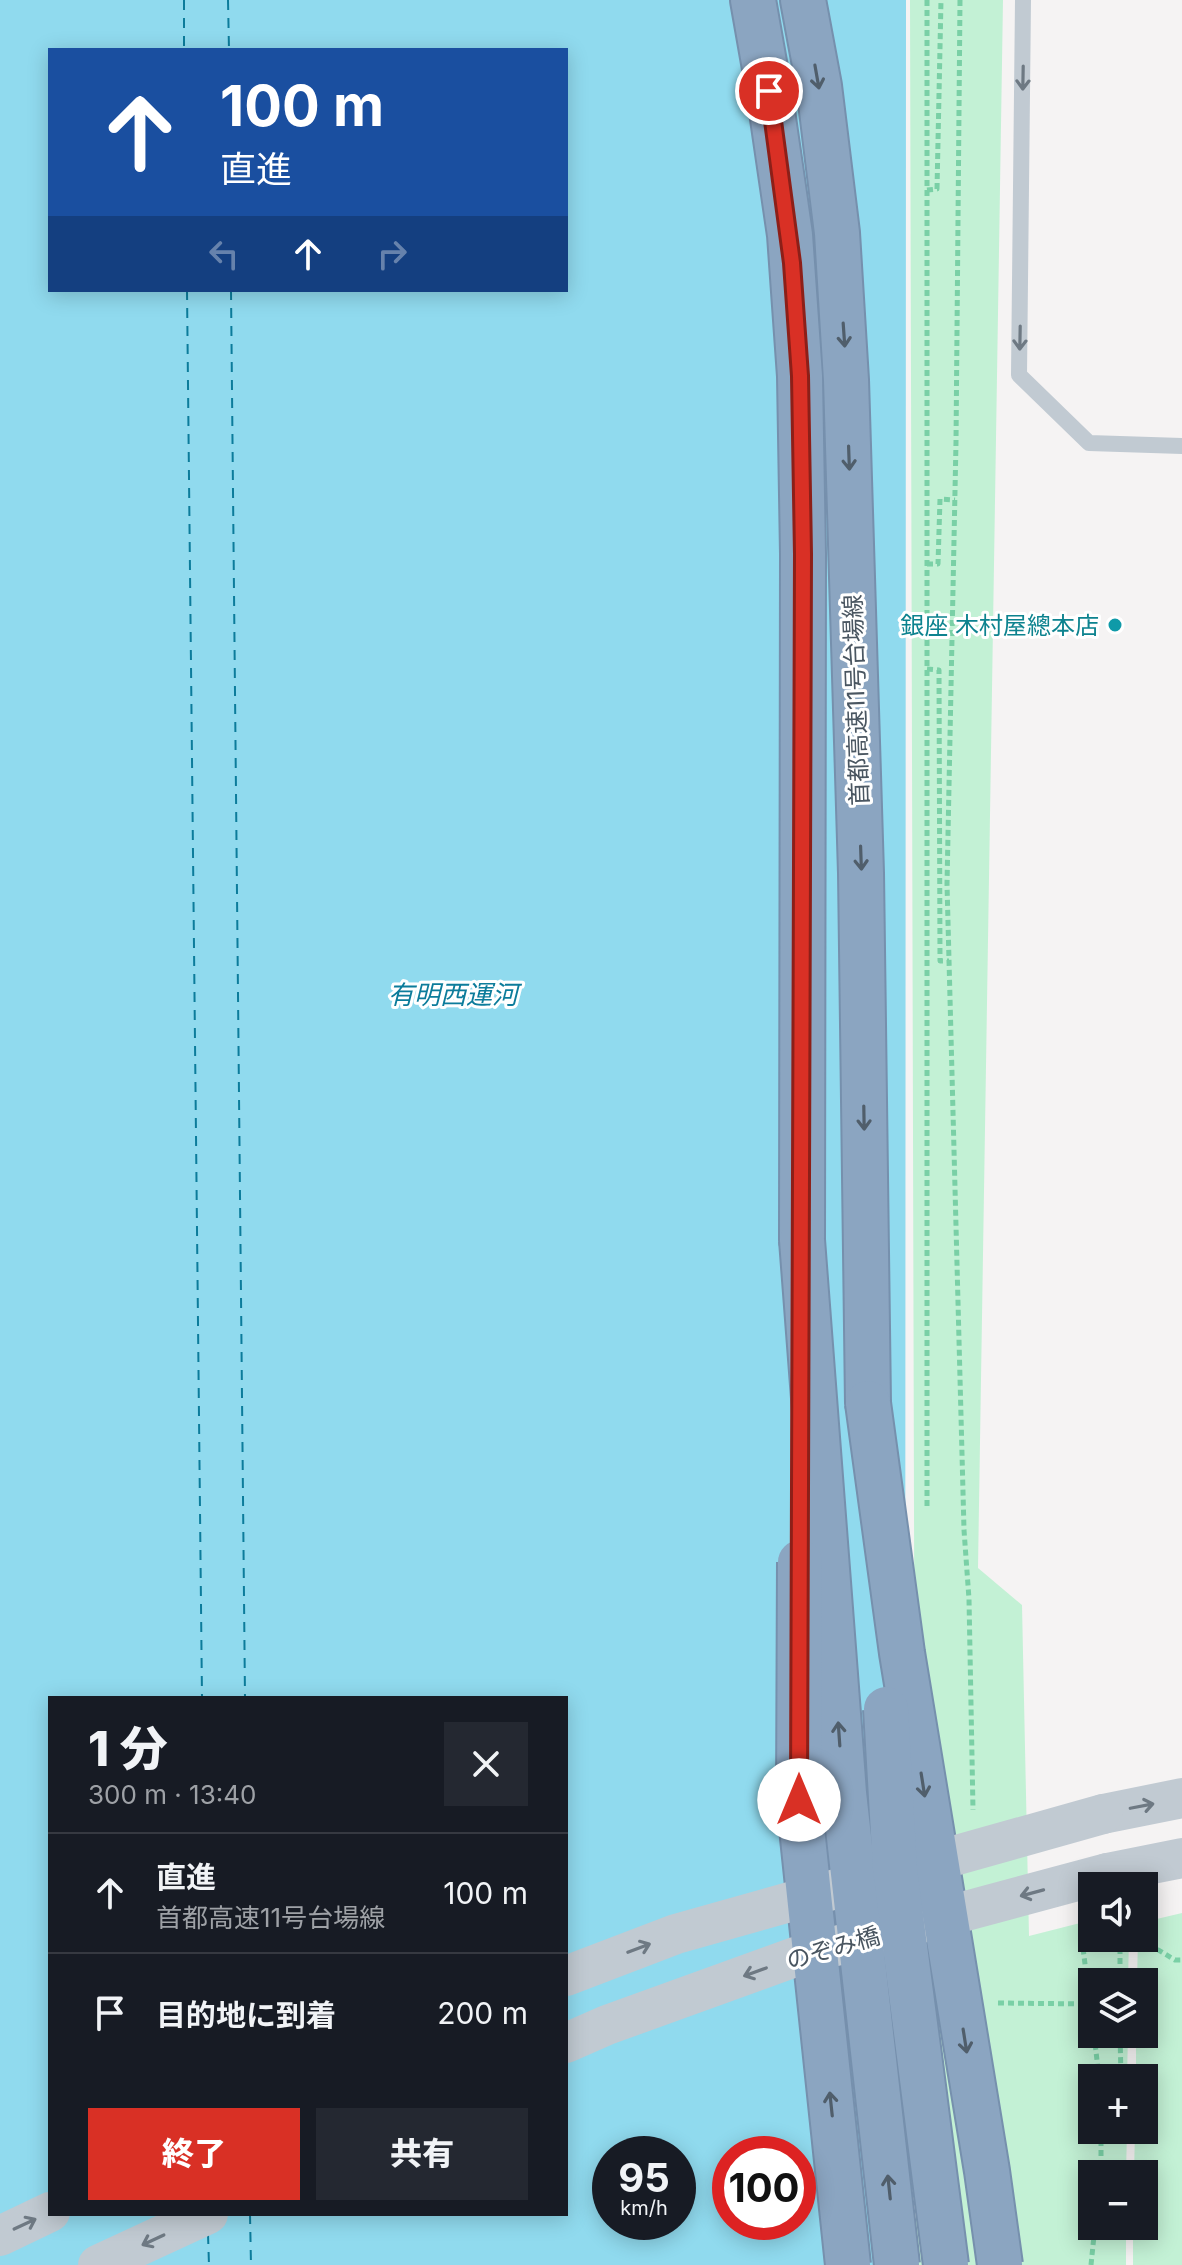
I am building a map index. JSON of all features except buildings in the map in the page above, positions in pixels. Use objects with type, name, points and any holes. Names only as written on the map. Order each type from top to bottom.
[{"type":"highway","name":"首都高速11号台場線","points":[[753,0],[790,235],[800,376],[803,554],[802,1240]]},
{"type":"highway","name":"首都高速11号台場線","points":[[803,0],[819,86],[837,233],[846,380],[861,873],[868,1403]]},
{"type":"highway","points":[[802,1240],[799,1800],[848,2265]]},
{"type":"highway","points":[[802,1240],[844,1793],[897,2265]]},
{"type":"highway","points":[[868,1403],[895,1869],[946,2265]]},
{"type":"highway","points":[[868,1403],[902,1653],[1000,2265]]},
{"type":"street","points":[[568,1975],[676,1934],[1103,1814],[1182,1798]]},
{"type":"street","name":"のぞみ橋","points":[[568,2042],[795,1957],[1107,1873],[1182,1858]]},
{"type":"street","points":[[0,2236],[48,2213]]},
{"type":"street","points":[[98,2265],[204,2216]]},
{"type":"lane","points":[[1023,0],[1019,375],[1089,443],[1182,446]]},
{"type":"path","points":[[927,0],[927,1511]]},
{"type":"path","points":[[927,190],[937,189],[941,0]]},
{"type":"path","points":[[960,0],[947,884],[973,1816]]},
{"type":"path","points":[[927,564],[938,564],[940,499],[955,500]]},
{"type":"path","points":[[927,669],[939,670],[940,961],[949,961]]},
{"type":"path","points":[[1158,1950],[1175,1960],[1182,1960]]},
{"type":"path","points":[[989,2003],[1078,2004]]},
{"type":"path","points":[[1091,2265],[1094,2240]]},
{"type":"green space","points":[[910,0],[1003,0],[978,1568],[1022,1605],[1029,1936],[1078,1924],[1078,1952],[1129,1952],[1128,1968],[1078,1968],[1078,2048],[1128,2048],[1127,2064],[1078,2064],[1078,2144],[1127,2144],[1126,2160],[1078,2160],[1078,2240],[1126,2240],[1126,2265],[916,2265]]},
{"type":"green space","points":[[1182,1913],[1182,2265],[1133,2265],[1133,2240],[1158,2240],[1158,2160],[1134,2160],[1135,2144],[1158,2144],[1158,2064],[1136,2064],[1136,2048],[1158,2048],[1158,1968],[1137,1968],[1138,1952],[1158,1952],[1158,1919]]},
{"type":"water","name":"有明西運河","points":[[0,0],[906,0],[905,2265],[0,2265]]},
{"type":"ferry route","points":[[184,0],[184,48]]},
{"type":"ferry route","points":[[228,0],[229,48]]},
{"type":"ferry route","points":[[187,292],[202,1696]]},
{"type":"ferry route","points":[[231,292],[245,1696]]},
{"type":"ferry route","points":[[250,2216],[251,2265]]},
{"type":"ferry route","points":[[208,2234],[209,2265]]},
{"type":"place","name":"銀座 木村屋總本店","points":[[1115,625]]},
{"type":"route","points":[[769,91],[790,235],[800,376],[803,554],[799,1800]]}]
